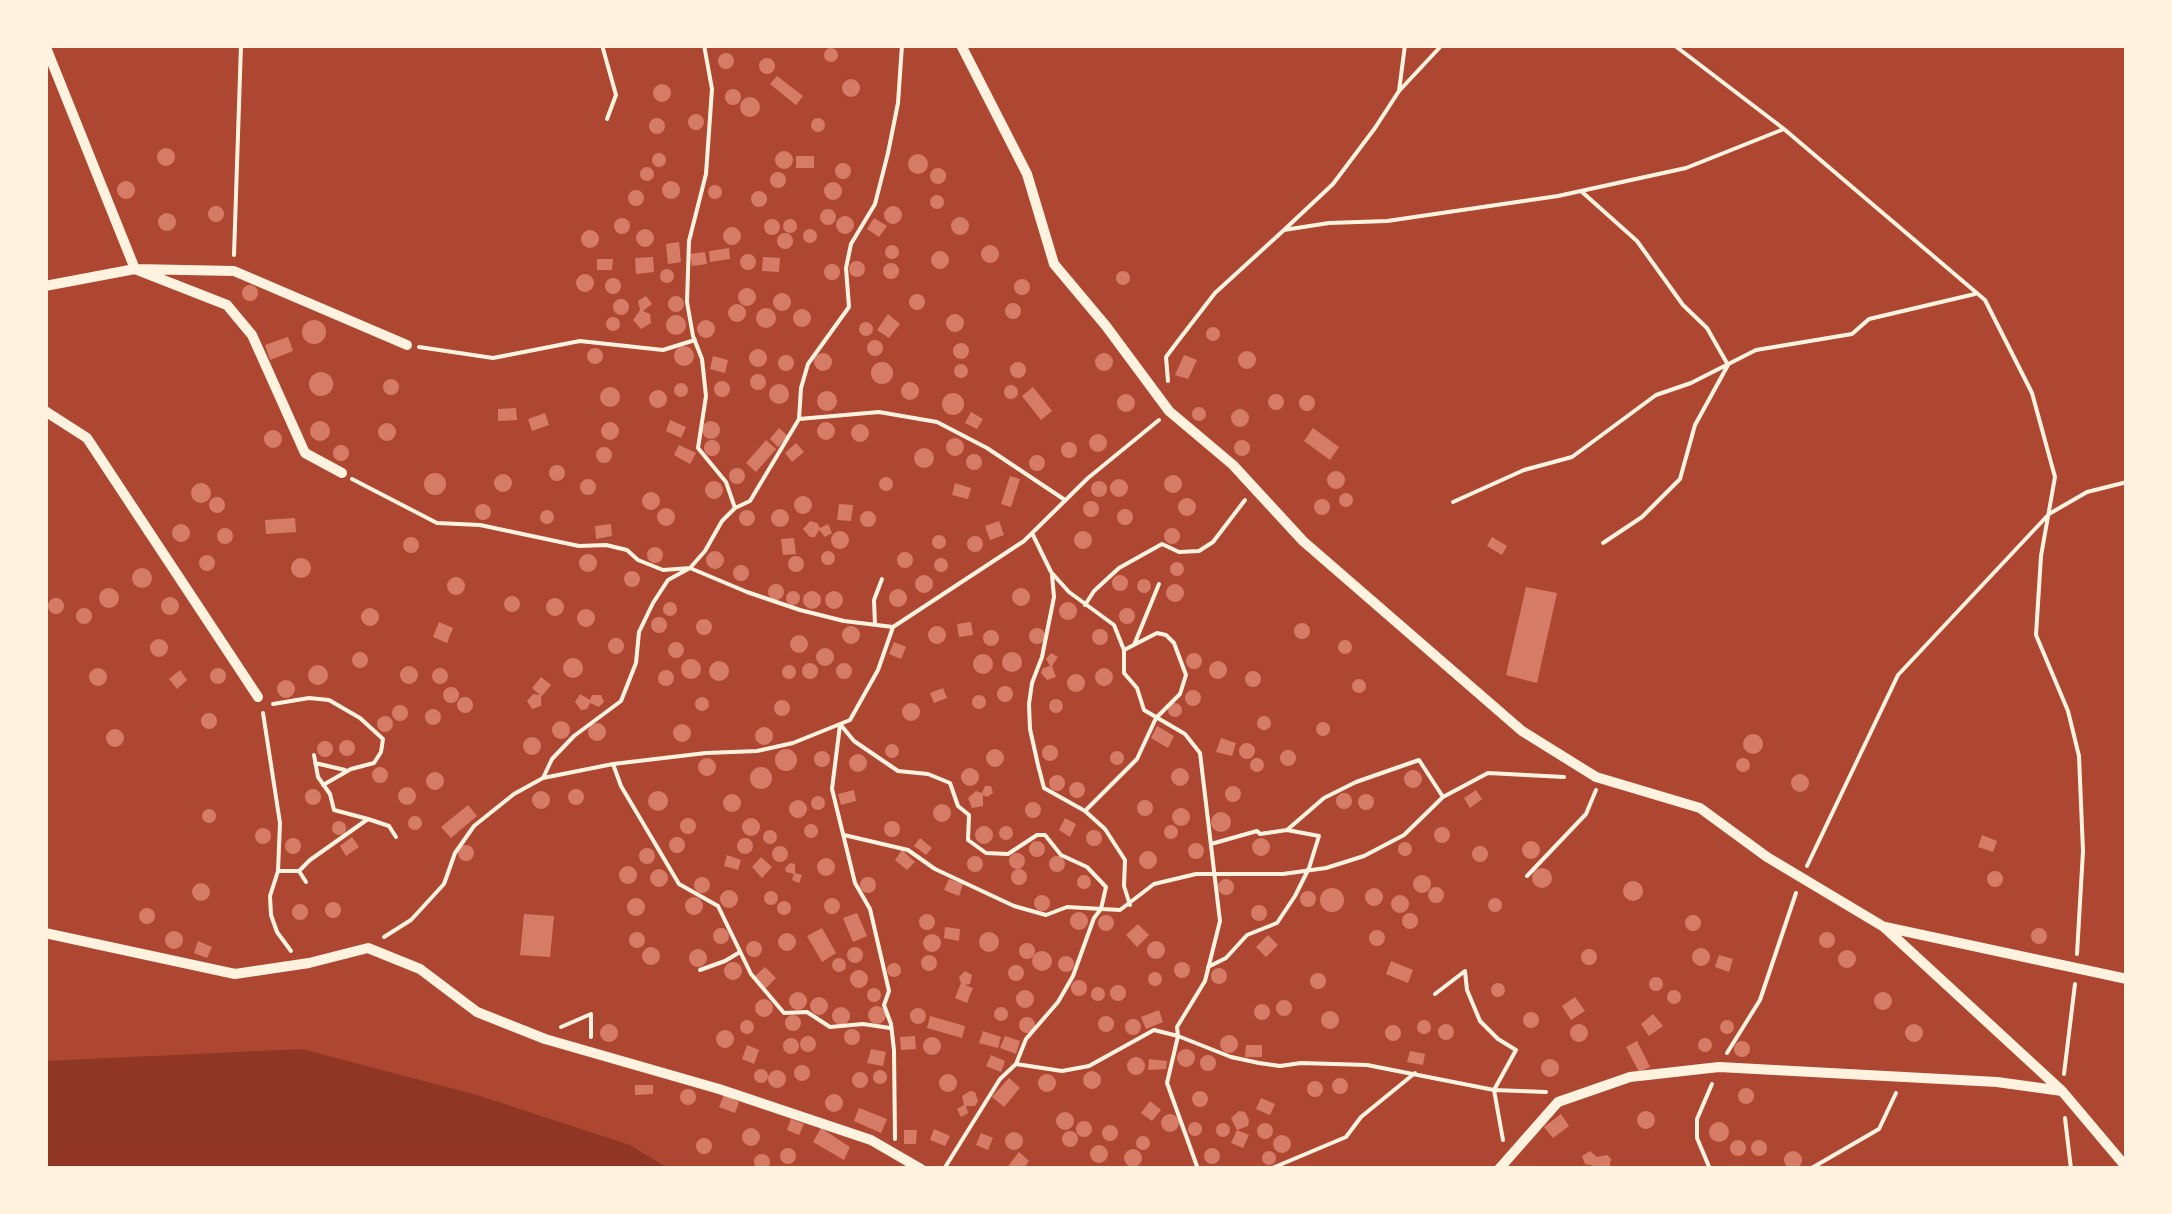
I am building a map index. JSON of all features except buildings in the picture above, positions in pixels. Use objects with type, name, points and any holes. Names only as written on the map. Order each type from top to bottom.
[{"type":"street","points":[[961,45],[1027,174],[1054,264],[1169,411],[1233,465],[1303,541],[1522,731],[1601,778],[1700,808],[1767,858],[1884,927],[2062,1091],[2127,1168]]},
{"type":"street","points":[[45,46],[135,268],[228,305],[252,335],[305,453],[342,473]]},
{"type":"street","points":[[45,286],[135,268],[234,271],[407,345]]},
{"type":"street","points":[[45,411],[88,438],[258,697]]},
{"type":"street","points":[[1884,927],[2127,979]]},
{"type":"street","points":[[45,933],[236,974],[368,948],[420,969],[476,1012],[538,1036],[871,1140],[921,1169]]},
{"type":"street","points":[[1502,1164],[1558,1102],[1630,1077],[1719,1067],[1997,1082],[2062,1091]]},
{"type":"path","points":[[234,271],[241,45]]},
{"type":"path","points":[[602,45],[616,95],[608,119]]},
{"type":"path","points":[[704,45],[712,89],[706,174],[689,241],[687,302],[702,358],[706,396],[698,448],[726,482],[735,508]]},
{"type":"path","points":[[543,778],[552,759],[574,736],[621,701],[636,663],[639,632],[668,580],[690,568],[735,508],[750,501],[800,419],[808,364],[849,307],[846,268],[851,244],[874,204],[888,153],[898,102],[902,45]]},
{"type":"path","points":[[1399,90],[1405,45]]},
{"type":"path","points":[[368,948],[411,920],[444,884],[456,853],[474,826],[514,794],[543,778],[613,764],[706,753],[757,752],[793,743],[850,720],[878,670],[893,627],[1032,533],[1169,411],[1166,357],[1214,294],[1332,184],[1399,90],[1442,45]]},
{"type":"path","points":[[1674,45],[1784,129],[1985,300],[2032,393],[2055,477],[2041,556],[2036,635],[2068,711],[2080,756],[2083,851],[2077,970],[2062,1091],[2071,1169]]},
{"type":"path","points":[[1284,230],[1329,223],[1387,222],[1580,191],[1686,168],[1784,129]]},
{"type":"path","points":[[1580,191],[1637,242],[1683,305],[1707,328],[1728,365]]},
{"type":"path","points":[[1454,502],[1524,470],[1572,457],[1656,395],[1691,384],[1756,350],[1852,334],[1869,319],[1977,293]]},
{"type":"path","points":[[407,345],[493,358],[580,341],[663,350],[695,340]]},
{"type":"path","points":[[1603,543],[1642,516],[1680,479],[1694,425],[1728,365]]},
{"type":"path","points":[[800,419],[879,412],[937,422],[988,448],[1065,500]]},
{"type":"path","points":[[342,473],[366,490],[437,523],[480,525],[579,546],[606,545],[626,550],[638,560],[663,570],[690,568],[800,610],[844,622],[893,627]]},
{"type":"path","points":[[1710,1169],[1697,1138],[1698,1119],[1719,1067],[1760,1000],[1802,877],[1898,675],[2048,514],[2087,492],[2127,482]]},
{"type":"path","points":[[1085,605],[1119,568],[1162,544],[1179,552],[1199,551],[1213,542],[1255,489]]},
{"type":"path","points":[[1032,533],[1051,572],[1054,597],[1042,657],[1032,683],[1030,729],[1044,788],[1085,811],[1105,828],[1125,860],[1124,886],[1130,905]]},
{"type":"path","points":[[1051,572],[1085,605],[1114,625],[1124,650],[1124,672],[1137,688],[1144,710],[1185,734],[1200,753],[1220,921],[1196,999],[1178,1027],[1167,1083],[1198,1169]]},
{"type":"path","points":[[875,625],[874,600],[882,580]]},
{"type":"path","points":[[1134,645],[1159,584]]},
{"type":"path","points":[[1085,811],[1137,758],[1156,718],[1180,694],[1186,675],[1174,643],[1166,635],[1156,634],[1124,650]]},
{"type":"path","points":[[296,964],[271,915],[280,823],[261,707],[310,698],[329,700],[360,718],[382,740],[381,752],[374,762],[323,784]]},
{"type":"path","points":[[840,724],[832,789],[855,882],[870,909],[889,991],[884,1005],[892,1029],[895,1154]]},
{"type":"path","points":[[840,724],[854,741],[898,772],[928,774],[950,783],[958,806],[969,816],[968,840],[986,852],[1008,854],[1037,836],[1046,835],[1061,855],[1088,868],[1106,887],[1073,976],[1058,1002],[1026,1039],[1016,1064],[1000,1079],[944,1169]]},
{"type":"path","points":[[314,756],[334,810],[388,826],[396,838]]},
{"type":"path","points":[[1286,830],[1324,798],[1419,760],[1444,797]]},
{"type":"path","points":[[316,763],[348,770]]},
{"type":"path","points":[[613,764],[620,786],[679,884],[718,906],[766,996],[784,1013],[808,1012],[830,1026],[863,1024],[892,1029]]},
{"type":"path","points":[[844,835],[908,850],[935,869],[1014,906],[1046,915],[1066,908],[1120,910],[1154,884],[1214,872],[1266,875],[1326,868],[1387,846],[1444,797],[1488,772],[1570,777]]},
{"type":"path","points":[[1526,876],[1586,814],[1601,778]]},
{"type":"path","points":[[278,871],[300,871],[368,819]]},
{"type":"path","points":[[1208,967],[1226,958],[1247,936],[1277,923],[1309,868],[1319,836],[1286,830],[1260,834],[1257,831],[1211,844]]},
{"type":"path","points":[[300,871],[306,882]]},
{"type":"path","points":[[700,970],[740,952]]},
{"type":"path","points":[[1435,994],[1465,971],[1467,990],[1480,1021],[1516,1050],[1494,1090],[1502,1164]]},
{"type":"path","points":[[538,1036],[591,1014],[592,1052]]},
{"type":"path","points":[[1016,1064],[1062,1072],[1090,1066],[1154,1030],[1231,1058],[1258,1063],[1368,1065],[1494,1090],[1543,1091],[1565,1100]]},
{"type":"path","points":[[1270,1169],[1346,1138],[1361,1116],[1414,1073]]},
{"type":"path","points":[[1810,1169],[1879,1130],[1904,1076]]},
{"type":"shaded area","points":[[45,45],[2127,45],[2127,1169],[45,1169]]},
{"type":"shaded area","points":[[302,1049],[477,1095],[630,1145],[669,1169],[45,1169],[45,1061]]}]
